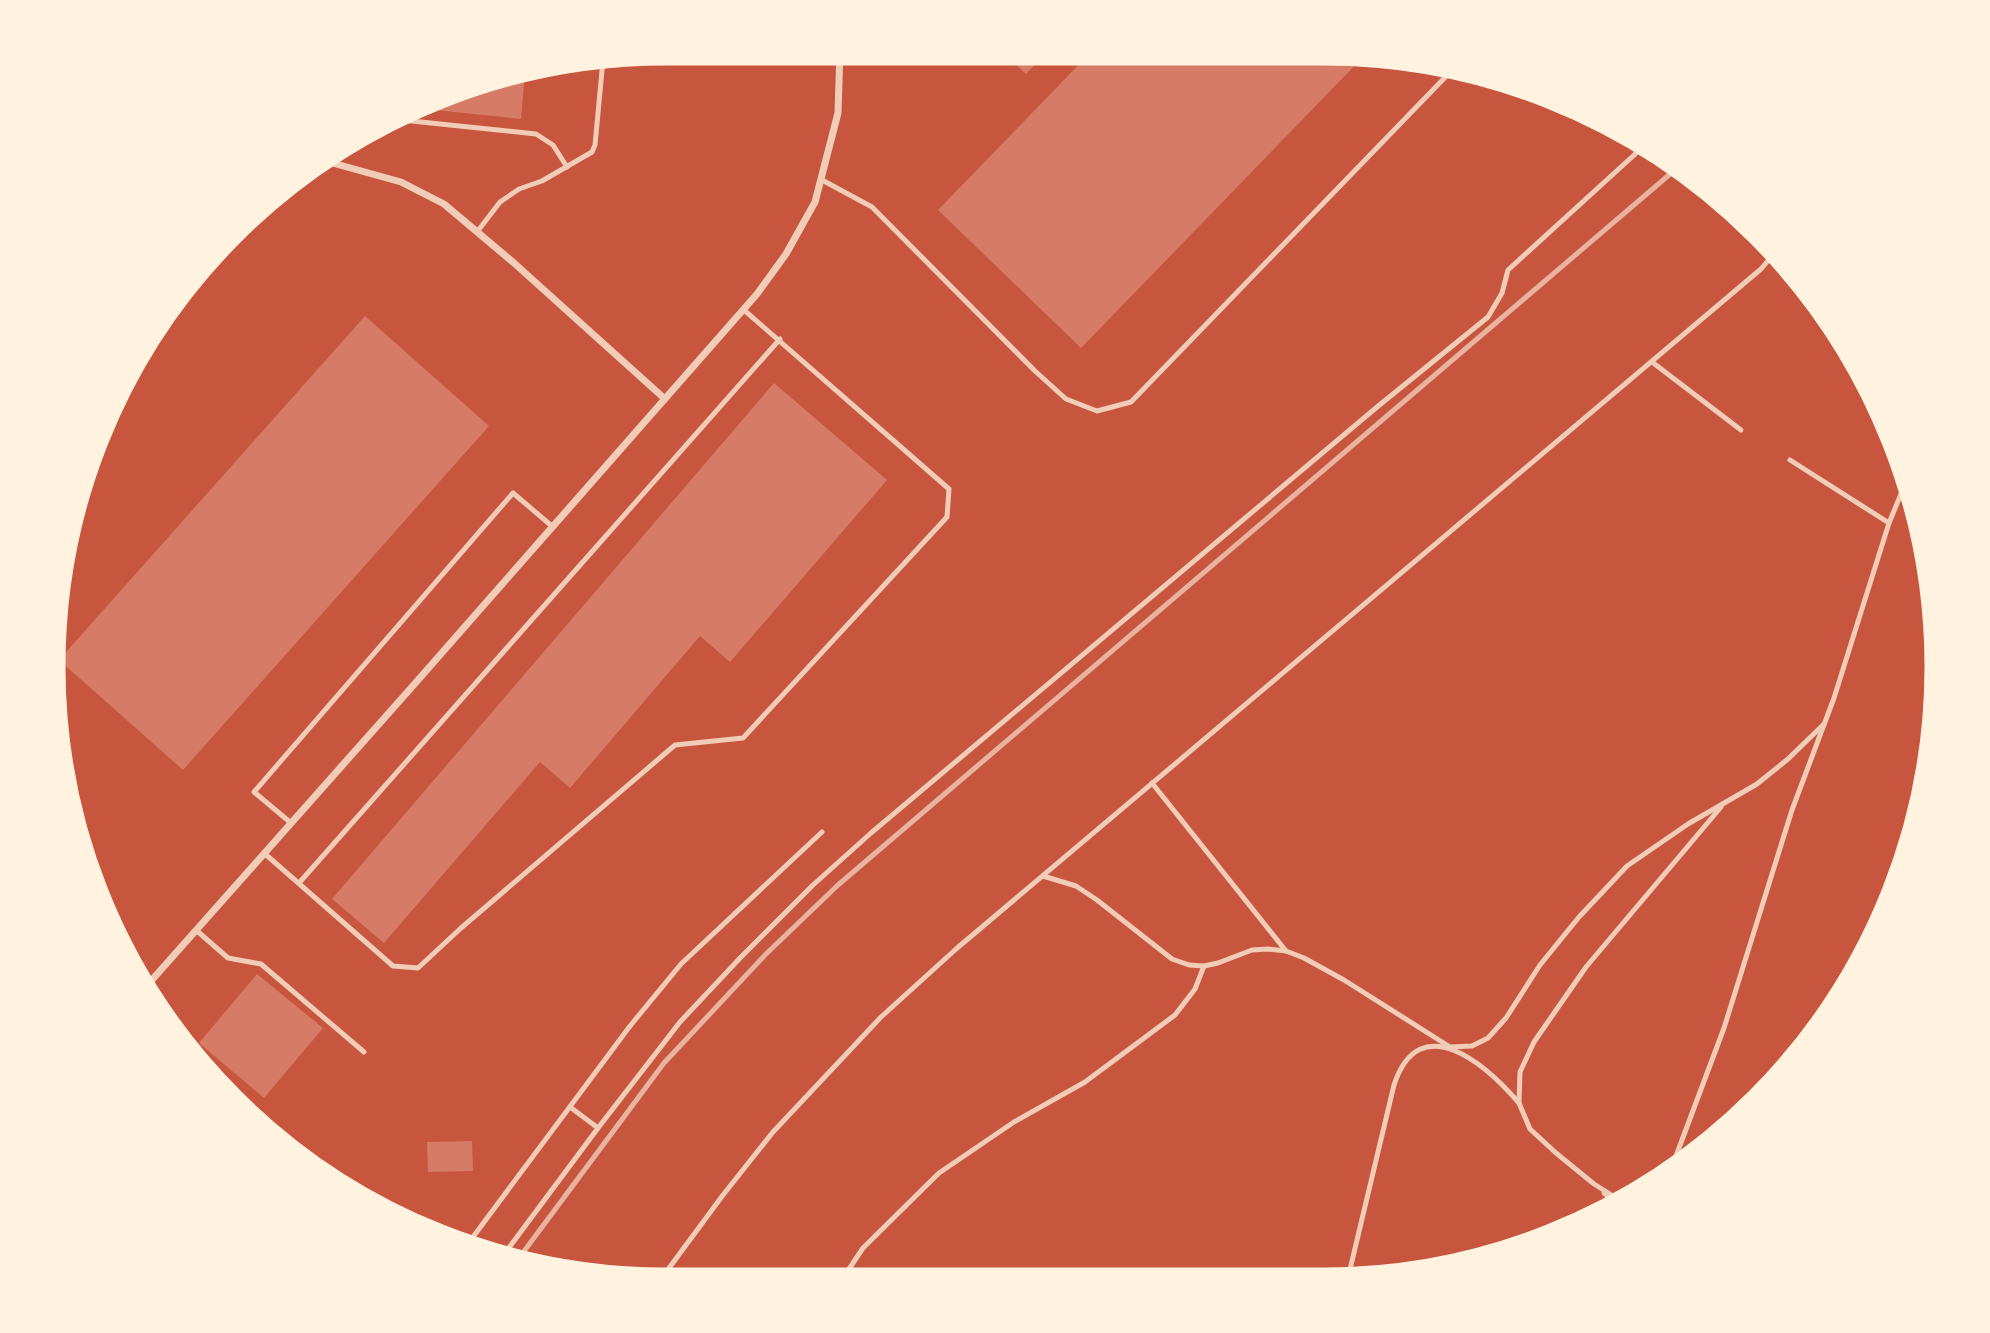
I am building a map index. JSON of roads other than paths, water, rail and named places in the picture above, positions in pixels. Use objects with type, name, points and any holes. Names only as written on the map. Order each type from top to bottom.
[{"type":"street","points":[[150,982],[744,310],[786,254],[815,202],[822,180],[838,113],[840,61]]},
{"type":"street","points":[[331,163],[401,182],[444,204],[665,399]]},
{"type":"lane","points":[[477,232],[500,202],[519,189],[542,181],[592,152],[595,145],[603,65]]},
{"type":"lane","points":[[822,180],[872,207],[1035,372],[1066,399],[1097,411],[1131,402],[1448,74]]},
{"type":"lane","points":[[406,121],[536,134],[552,145],[567,166]]},
{"type":"lane","points":[[507,1250],[680,1022],[813,885],[881,824],[1488,317],[1502,293],[1508,270],[1639,150]]},
{"type":"lane","points":[[666,1272],[773,1132],[881,1017],[956,949],[1652,362],[1761,269],[1770,258]]},
{"type":"lane","points":[[264,853],[393,966],[418,968],[675,745],[743,738],[947,517],[949,489],[744,310]]},
{"type":"lane","points":[[299,883],[780,339]]},
{"type":"lane","points":[[1652,362],[1741,430]]},
{"type":"lane","points":[[1790,460],[1889,523]]},
{"type":"lane","points":[[1675,1159],[1724,1028],[1792,810],[1824,724],[1889,523],[1902,491]]},
{"type":"lane","points":[[290,823],[254,792],[513,493],[553,527]]},
{"type":"lane","points":[[1350,1271],[1398,1073],[1411,1055],[1419,1050],[1439,1046],[1472,1046],[1488,1038],[1506,1018],[1541,965],[1579,917],[1627,866],[1688,824],[1757,784],[1824,724]]},
{"type":"lane","points":[[1152,783],[1286,951]]},
{"type":"lane","points":[[1519,1103],[1520,1072],[1534,1042],[1586,967],[1725,802]]},
{"type":"lane","points":[[471,1240],[630,1026],[681,964],[822,832]]},
{"type":"lane","points":[[1043,876],[1076,886],[1172,959],[1189,965],[1218,963],[1252,950],[1268,948],[1304,958],[1344,980],[1487,1070],[1519,1103],[1530,1129],[1611,1199]]},
{"type":"lane","points":[[196,930],[228,958],[261,964],[364,1052]]},
{"type":"lane","points":[[847,1272],[863,1248],[939,1173],[1014,1122],[1085,1082],[1175,1015],[1195,989],[1204,966]]},
{"type":"lane","points":[[570,1107],[598,1128]]},
{"type":"lane","points":[[1594,1184],[1615,1196]]},
{"type":"railway","points":[[522,1254],[664,1063],[766,954],[838,885],[1673,172]]}]
